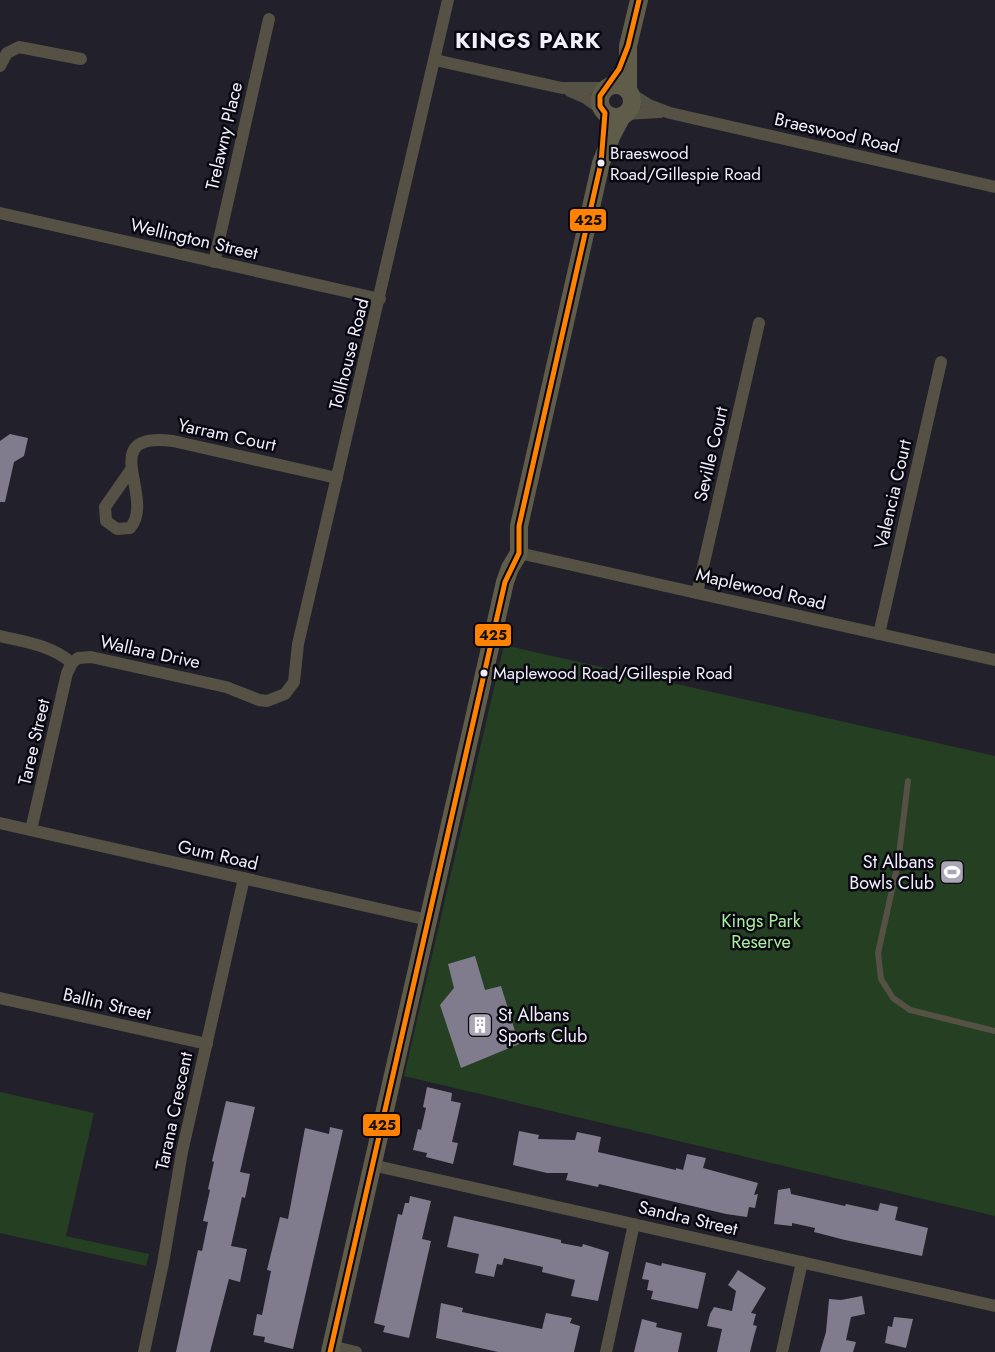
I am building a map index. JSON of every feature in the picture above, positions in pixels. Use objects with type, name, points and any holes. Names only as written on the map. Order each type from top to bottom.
[{"type":"street","name":"Tollhouse Road","points":[[267,701],[285,694],[296,677],[298,644],[380,299],[448,0]]},
{"type":"street","points":[[614,113],[600,101],[628,46],[639,0]]},
{"type":"street","name":"Trelawny Place","points":[[214,262],[269,19]]},
{"type":"street","points":[[614,113],[630,106],[628,46]]},
{"type":"street","points":[[0,66],[7,53],[19,47],[81,59]]},
{"type":"street","points":[[435,60],[562,88],[614,113]]},
{"type":"street","points":[[562,88],[619,85],[629,92]]},
{"type":"street","name":"Braeswood Road","points":[[629,92],[649,105],[670,113],[995,187]]},
{"type":"street","points":[[356,1352],[331,1349],[505,582],[510,568],[520,553],[519,526],[602,163],[612,135],[614,113]]},
{"type":"street","name":"Braeswood Road","points":[[614,113],[670,113]]},
{"type":"street","name":"Wellington Street","points":[[0,213],[380,299]]},
{"type":"street","name":"Seville Court","points":[[698,593],[758,323]]},
{"type":"street","name":"Valencia Court","points":[[878,634],[941,362]]},
{"type":"street","name":"Yarram Court","points":[[130,471],[137,446],[146,439],[156,439],[337,478]]},
{"type":"street","name":"Maplewood Road","points":[[520,553],[995,660]]},
{"type":"street","points":[[0,636],[52,649],[72,663]]},
{"type":"street","name":"Wallara Drive","points":[[72,663],[78,658],[91,657],[226,687],[259,700],[267,701]]},
{"type":"street","name":"Taree Street","points":[[31,830],[67,673],[72,663]]},
{"type":"street","name":"Gum Road","points":[[0,823],[428,920]]},
{"type":"street","name":"Tarana Crescent","points":[[144,1352],[164,1263],[182,1152],[244,878]]},
{"type":"street","name":"Ballin Street","points":[[0,998],[207,1044]]},
{"type":"street","name":"Sandra Street","points":[[372,1164],[995,1306]]},
{"type":"street","points":[[606,1352],[634,1224]]},
{"type":"street","points":[[782,1352],[802,1262]]},
{"type":"lane","points":[[908,781],[898,863],[878,953],[881,979],[893,998],[910,1010],[995,1031]]},
{"type":"green space","name":"Kings Park Reserve","points":[[504,645],[995,756],[995,1216],[404,1076]]},
{"type":"green space","points":[[0,1092],[94,1113],[66,1236],[149,1254],[146,1266],[0,1233]]},
{"type":"building","points":[[10,434],[28,438],[24,456],[14,462],[5,502],[0,502],[0,441]]},
{"type":"building","name":"St Albans Sports Club","points":[[475,956],[485,990],[501,986],[519,1044],[461,1068],[440,1005],[454,988],[448,964]]},
{"type":"building","points":[[427,1087],[452,1093],[451,1101],[461,1103],[452,1142],[458,1143],[453,1164],[426,1157],[427,1153],[413,1150],[418,1129],[421,1130],[426,1108],[423,1107]]},
{"type":"building","points":[[226,1101],[255,1107],[240,1172],[250,1174],[245,1198],[242,1197],[231,1246],[247,1249],[240,1282],[229,1279],[210,1352],[176,1352],[198,1250],[202,1251],[208,1222],[203,1221],[210,1190],[208,1189],[214,1162],[212,1161]]},
{"type":"building","points":[[330,1127],[343,1130],[293,1349],[264,1342],[265,1337],[253,1335],[257,1314],[262,1315],[271,1271],[267,1270],[280,1217],[288,1219],[305,1128],[329,1134]]},
{"type":"building","points":[[519,1131],[539,1135],[538,1139],[575,1140],[577,1132],[601,1137],[598,1152],[676,1170],[676,1168],[683,1170],[687,1154],[706,1158],[703,1168],[758,1183],[754,1195],[758,1194],[755,1208],[749,1207],[747,1217],[726,1214],[599,1184],[598,1187],[566,1180],[568,1173],[547,1173],[513,1165]]},
{"type":"building","points":[[790,1188],[791,1194],[845,1206],[846,1204],[878,1211],[880,1203],[898,1207],[895,1220],[928,1228],[922,1256],[845,1240],[814,1232],[815,1228],[792,1223],[792,1226],[774,1224],[778,1190]]},
{"type":"building","points":[[410,1196],[431,1201],[422,1239],[431,1241],[409,1338],[383,1332],[385,1326],[374,1323],[398,1214],[402,1215],[405,1203],[409,1203]]},
{"type":"building","points":[[454,1216],[561,1240],[561,1243],[582,1247],[583,1244],[609,1252],[598,1301],[571,1296],[575,1280],[542,1272],[543,1267],[504,1258],[502,1265],[497,1264],[494,1277],[475,1273],[479,1254],[447,1247]]},
{"type":"building","points":[[646,1262],[661,1266],[662,1263],[706,1273],[698,1309],[651,1299],[653,1291],[647,1290],[649,1280],[642,1279]]},
{"type":"building","points":[[738,1270],[766,1288],[751,1313],[756,1314],[753,1325],[757,1326],[750,1352],[717,1352],[722,1329],[707,1326],[710,1314],[714,1307],[732,1311],[736,1291],[728,1285]]},
{"type":"building","points":[[862,1296],[865,1314],[851,1317],[846,1340],[856,1342],[853,1352],[820,1352],[826,1332],[829,1299],[841,1300]]},
{"type":"building","points":[[441,1303],[463,1308],[462,1312],[542,1329],[546,1313],[572,1318],[570,1323],[580,1326],[574,1352],[498,1352],[436,1338]]},
{"type":"building","points":[[894,1317],[913,1319],[906,1348],[885,1343],[888,1326],[892,1327]]},
{"type":"building","points":[[642,1319],[657,1323],[656,1327],[682,1333],[678,1352],[634,1352]]},
{"type":"transit line","name":"425","points":[[330,1352],[505,582],[519,553],[519,526],[601,163],[605,113],[600,106],[600,96],[619,69],[628,46],[639,0]]},
{"type":"place","name":"Braeswood Road/Gillespie Road","points":[[601,163]]},
{"type":"place","name":"Maplewood Road/Gillespie Road","points":[[484,673]]},
{"type":"place","name":"St Albans Bowls Club","points":[[952,872]]},
{"type":"place","name":"St Albans Sports Club","points":[[480,1025]]},
{"type":"district","name":"KINGS PARK","points":[[528,40]]}]
